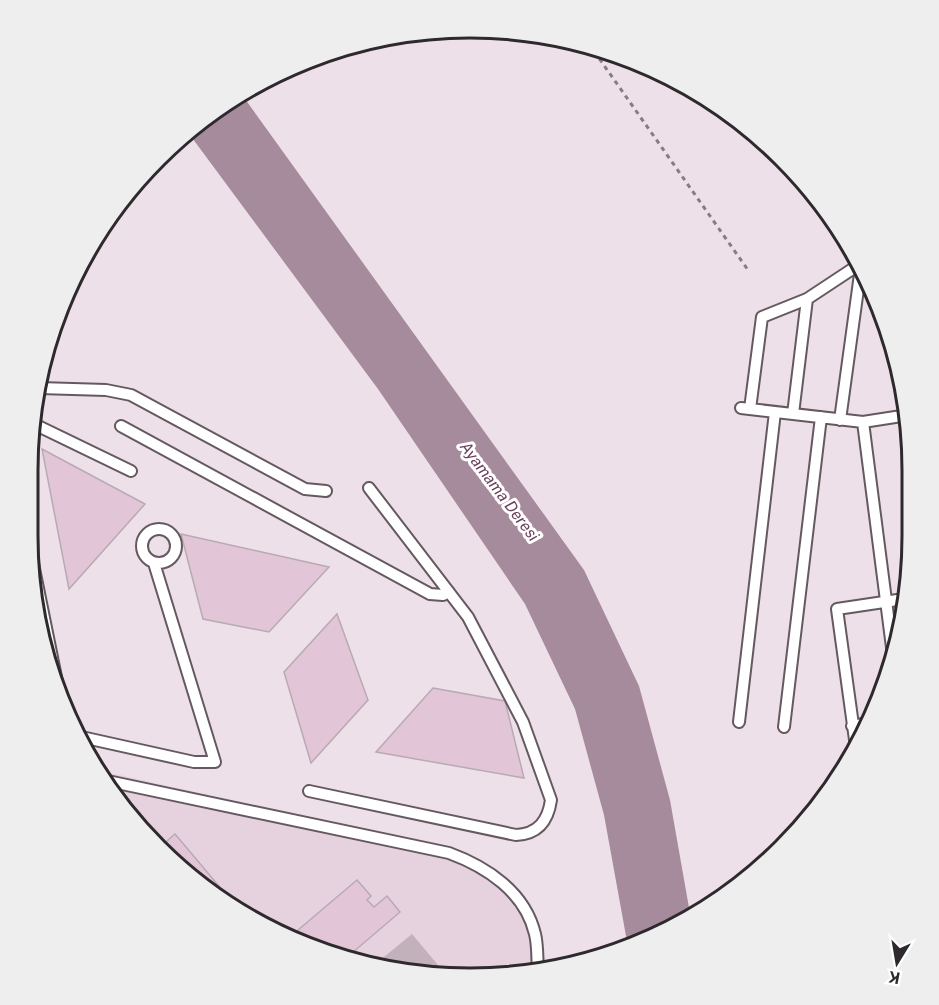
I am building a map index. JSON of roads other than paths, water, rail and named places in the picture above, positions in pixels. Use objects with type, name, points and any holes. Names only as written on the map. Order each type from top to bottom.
[{"type":"lane","points":[[853,271],[807,299],[762,317],[746,408],[863,422],[898,416]]},
{"type":"lane","points":[[840,420],[859,282]]},
{"type":"lane","points":[[793,414],[807,299]]},
{"type":"lane","points":[[45,388],[106,390],[131,395],[304,489],[326,490]]},
{"type":"lane","points":[[739,722],[775,412]]},
{"type":"lane","points":[[784,727],[821,417]]},
{"type":"lane","points":[[863,422],[890,631]]},
{"type":"lane","points":[[121,426],[430,594],[443,595],[449,592]]},
{"type":"lane","points":[[40,427],[131,471]]},
{"type":"lane","points":[[309,791],[516,835],[532,832],[547,816],[550,800],[523,722],[468,617],[369,488]]},
{"type":"lane","points":[[88,739],[194,762],[215,762],[154,563]]},
{"type":"lane","points":[[853,734],[837,609],[897,600]]},
{"type":"lane","points":[[852,726],[858,725]]},
{"type":"lane","points":[[115,783],[449,853],[472,861],[498,878],[520,901],[535,933],[537,962]]},
{"type":"water","name":"Ayamama Deresi","points":[[246,100],[584,570],[639,686],[670,800],[689,908],[686,910],[626,938],[604,815],[575,709],[525,604],[378,389],[193,139]]}]
